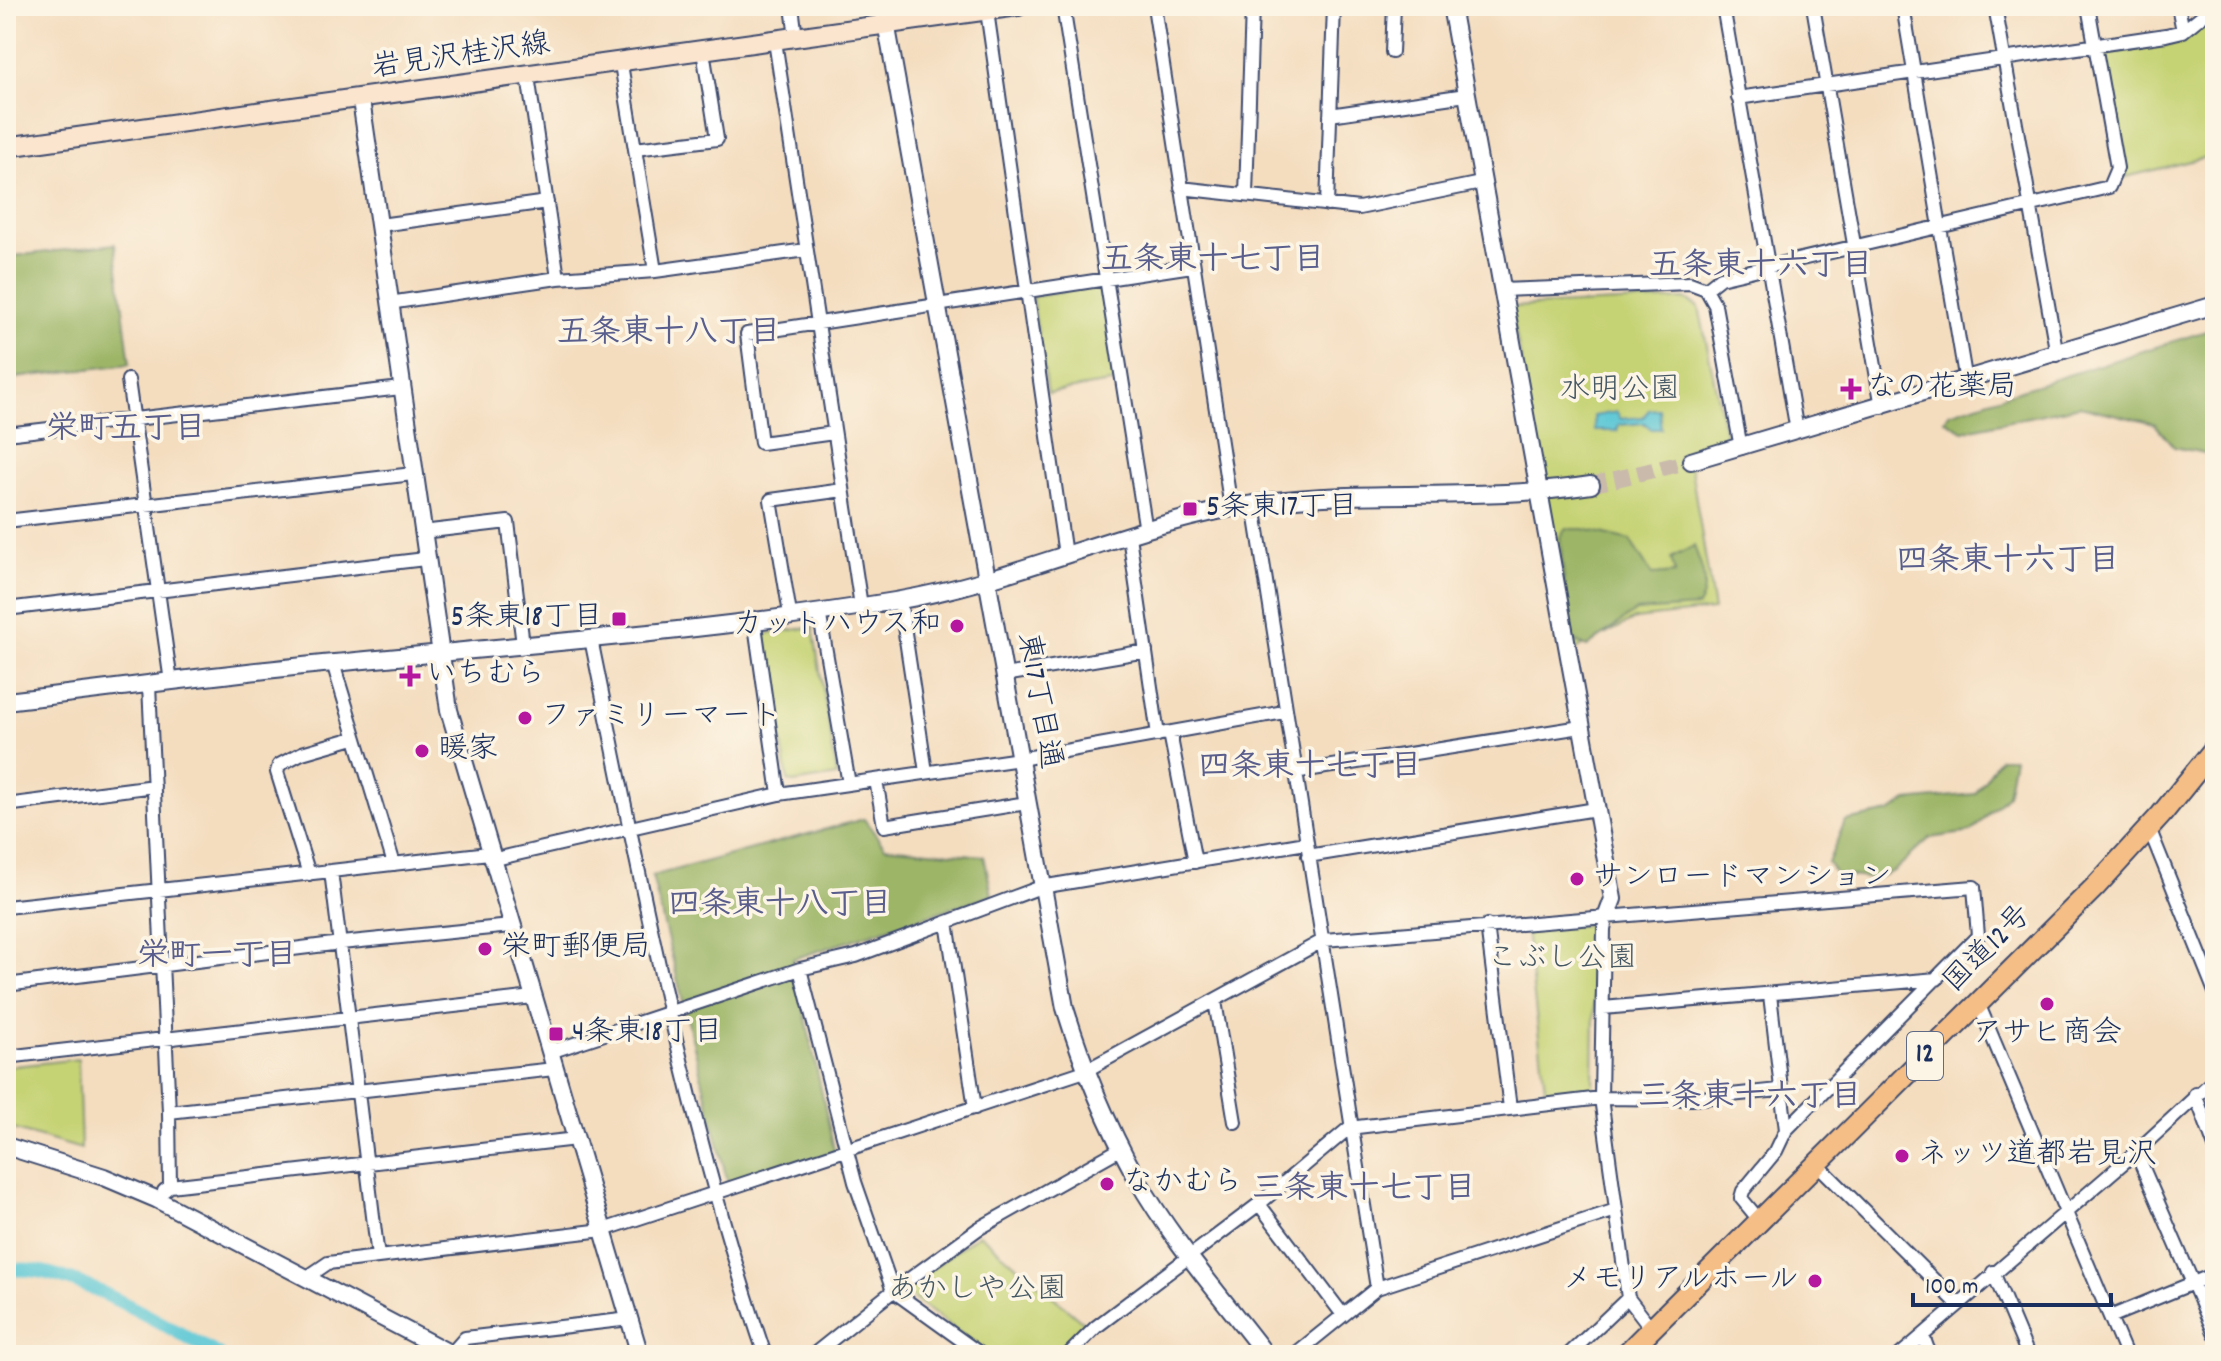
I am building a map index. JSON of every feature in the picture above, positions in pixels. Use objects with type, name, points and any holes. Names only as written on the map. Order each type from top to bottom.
[{"type":"highway","name":"国道12号","points":[[1625,1355],[2149,828],[2215,748]]},
{"type":"main road","name":"岩見沢桂沢線","points":[[6,147],[621,64],[1018,6]]},
{"type":"street","points":[[792,6],[796,38]]},
{"type":"street","name":"東17丁目通","points":[[883,6],[1065,1008],[1085,1071],[1136,1176],[1189,1256],[1266,1355]]},
{"type":"street","points":[[1063,6],[1146,531]]},
{"type":"street","points":[[1154,6],[1231,508]]},
{"type":"street","points":[[1246,195],[1252,6]]},
{"type":"street","points":[[1327,205],[1334,6]]},
{"type":"street","points":[[1392,52],[1395,6]]},
{"type":"street","points":[[1451,6],[1613,899],[1604,929],[1601,1098],[1628,1298],[1651,1328]]},
{"type":"street","points":[[1723,6],[1797,431]]},
{"type":"street","points":[[1813,6],[1882,407]]},
{"type":"street","points":[[1903,6],[1966,382]]},
{"type":"street","points":[[1995,6],[2057,355]]},
{"type":"street","points":[[1706,289],[1720,278],[2109,187],[2117,168],[2088,6]]},
{"type":"street","points":[[2178,6],[2183,31]]},
{"type":"street","points":[[1738,98],[2183,31],[2214,6]]},
{"type":"street","points":[[987,11],[1065,555]]},
{"type":"street","points":[[775,41],[861,606]]},
{"type":"street","points":[[635,149],[717,139],[703,51]]},
{"type":"street","points":[[621,64],[655,271]]},
{"type":"street","points":[[528,76],[558,278]]},
{"type":"street","points":[[1330,115],[1466,95]]},
{"type":"street","points":[[361,100],[438,654],[459,751],[640,1355]]},
{"type":"street","points":[[1181,188],[1359,208],[1481,183]]},
{"type":"street","points":[[380,225],[547,202]]},
{"type":"street","points":[[389,303],[558,278],[655,271],[806,250]]},
{"type":"street","points":[[834,433],[761,443],[747,334],[1192,266]]},
{"type":"street","points":[[1501,290],[1690,283],[1706,289],[1715,305],[1741,448]]},
{"type":"street","points":[[1691,461],[2057,355],[2215,305]]},
{"type":"street","points":[[128,380],[171,682]]},
{"type":"street","points":[[6,434],[401,388]]},
{"type":"street","points":[[6,521],[413,474]]},
{"type":"street","points":[[6,701],[333,663],[591,639],[900,600],[987,580],[1231,508],[1326,496],[1537,492],[1591,485]]},
{"type":"street","points":[[790,614],[771,500],[843,490]]},
{"type":"street","points":[[1254,505],[1284,712],[1324,940],[1349,1128],[1377,1288]]},
{"type":"street","points":[[422,532],[508,522],[523,645]]},
{"type":"street","points":[[1129,536],[1146,651],[1195,862]]},
{"type":"street","points":[[6,609],[425,559]]},
{"type":"street","points":[[900,600],[926,772]]},
{"type":"street","points":[[819,611],[849,784]]},
{"type":"street","points":[[754,618],[779,794]]},
{"type":"street","points":[[591,639],[669,1011],[714,1193],[765,1355]]},
{"type":"street","points":[[1005,675],[1146,651]]},
{"type":"street","points":[[333,663],[394,864]]},
{"type":"street","points":[[149,685],[170,1186]]},
{"type":"street","points":[[6,907],[490,856],[779,794],[1020,759],[1284,712]]},
{"type":"street","points":[[1294,772],[1581,727]]},
{"type":"street","points":[[309,874],[277,772],[279,765],[302,753],[354,738]]},
{"type":"street","points":[[876,780],[884,826],[1027,803]]},
{"type":"street","points":[[6,805],[154,786]]},
{"type":"street","points":[[169,1112],[359,1090],[552,1060],[669,1011],[800,969],[856,956],[1041,887],[1195,862],[1307,850],[1596,809]]},
{"type":"street","points":[[2149,828],[2215,992]]},
{"type":"street","points":[[331,871],[378,1257]]},
{"type":"street","points":[[306,1278],[328,1263],[603,1230],[847,1151],[1085,1071],[1324,940],[1974,887],[1978,936],[1786,1130],[1776,1151],[1743,1191],[1741,1198],[1760,1221]]},
{"type":"street","points":[[947,922],[975,1108]]},
{"type":"street","points":[[1487,925],[1510,1108]]},
{"type":"street","points":[[6,985],[341,943],[511,926]]},
{"type":"street","points":[[800,969],[847,1151],[893,1291],[982,1355]]},
{"type":"street","points":[[1603,1008],[1937,979]]},
{"type":"street","points":[[1770,995],[1786,1130]]},
{"type":"street","points":[[6,1057],[533,997]]},
{"type":"street","points":[[1215,1001],[1235,1122]]},
{"type":"street","points":[[1978,1003],[2126,1355]]},
{"type":"street","points":[[1900,1355],[2136,1152],[2195,1094],[2215,1079]]},
{"type":"street","points":[[1068,1355],[1096,1327],[1259,1204],[1349,1128],[1601,1098],[1692,1099],[1779,1090]]},
{"type":"street","points":[[2195,1094],[2215,1147]]},
{"type":"street","points":[[156,1199],[170,1186],[576,1139]]},
{"type":"street","points":[[6,1146],[104,1177],[156,1199],[452,1354],[465,1338],[630,1319]]},
{"type":"street","points":[[813,1355],[978,1229],[1122,1148]]},
{"type":"street","points":[[2136,1152],[2215,1334]]},
{"type":"street","points":[[1817,1164],[1957,1303]]},
{"type":"street","points":[[1259,1204],[1343,1315]]},
{"type":"street","points":[[1294,1355],[1377,1288],[1616,1210]]},
{"type":"street","points":[[1993,1272],[2028,1355]]},
{"type":"street","points":[[2110,1317],[2215,1274]]},
{"type":"street","points":[[1568,1355],[1628,1298]]},
{"type":"street","points":[[1923,1336],[1930,1355]]},
{"type":"green space","points":[[2215,18],[2215,155],[2126,177],[2103,54],[2181,43]]},
{"type":"green space","points":[[115,244],[130,364],[6,379],[6,257]]},
{"type":"green space","points":[[1102,286],[1117,382],[1048,393],[1032,297]]},
{"type":"green space","name":"水明公園","points":[[1684,299],[1699,307],[1725,433],[1723,439],[1688,450],[1714,610],[1635,619],[1575,650],[1511,307]]},
{"type":"green space","points":[[2215,328],[2215,455],[2174,447],[2155,424],[2080,406],[1963,431],[1945,420],[1949,413]]},
{"type":"green space","points":[[1565,529],[1584,529],[1630,540],[1652,575],[1675,573],[1671,558],[1694,546],[1702,569],[1702,600],[1698,607],[1636,611],[1587,647],[1569,638],[1560,537]]},
{"type":"green space","points":[[813,627],[837,776],[793,783],[788,781],[764,634]]},
{"type":"green space","points":[[2000,758],[2014,758],[2007,795],[1971,832],[1930,838],[1894,871],[1874,879],[1836,874],[1828,863],[1845,821],[1890,812],[1907,801],[1975,794]]},
{"type":"green space","points":[[864,819],[885,847],[984,856],[992,895],[793,959],[835,1154],[728,1184],[652,876]]},
{"type":"green space","name":"こぶし公園","points":[[1595,924],[1593,1091],[1546,1096],[1526,930]]},
{"type":"green space","points":[[78,1059],[81,1149],[6,1127],[6,1067]]},
{"type":"green space","name":"あかしや公園","points":[[979,1234],[1089,1327],[1061,1355],[990,1355],[902,1290]]},
{"type":"water","points":[[1659,409],[1661,429],[1651,429],[1644,423],[1619,425],[1617,431],[1595,431],[1594,416],[1617,412],[1620,419],[1643,417],[1649,410]]},
{"type":"waterway","points":[[6,1271],[29,1270],[84,1285],[219,1355]]},
{"type":"tunnel","points":[[1591,485],[1691,461]]},
{"type":"place","name":"なの花薬局","points":[[1851,389]]},
{"type":"place","name":"5条東17丁目","points":[[1190,509]]},
{"type":"place","name":"5条東18丁目","points":[[619,619]]},
{"type":"place","name":"カットハウス和","points":[[957,626]]},
{"type":"place","name":"いちむら","points":[[410,676]]},
{"type":"place","name":"ファミリーマート","points":[[525,718]]},
{"type":"place","name":"暖家","points":[[422,751]]},
{"type":"place","name":"サンロードマンション","points":[[1577,879]]},
{"type":"place","name":"栄町郵便局","points":[[485,949]]},
{"type":"place","name":"アサヒ商会","points":[[2047,1004]]},
{"type":"place","name":"4条東18丁目","points":[[556,1034]]},
{"type":"place","name":"ネッツ道都岩見沢","points":[[1902,1156]]},
{"type":"place","name":"なかむら","points":[[1107,1184]]},
{"type":"place","name":"メモリアルホール","points":[[1815,1281]]},
{"type":"district","name":"五条東十七丁目","points":[[1213,262]]},
{"type":"district","name":"五条東十六丁目","points":[[1761,268]]},
{"type":"district","name":"五条東十八丁目","points":[[669,335]]},
{"type":"district","name":"栄町五丁目","points":[[126,431]]},
{"type":"district","name":"四条東十六丁目","points":[[2008,563]]},
{"type":"district","name":"四条東十七丁目","points":[[1310,769]]},
{"type":"district","name":"四条東十八丁目","points":[[780,907]]},
{"type":"district","name":"栄町一丁目","points":[[217,958]]},
{"type":"district","name":"三条東十六丁目","points":[[1750,1099]]},
{"type":"district","name":"三条東十七丁目","points":[[1364,1191]]}]
